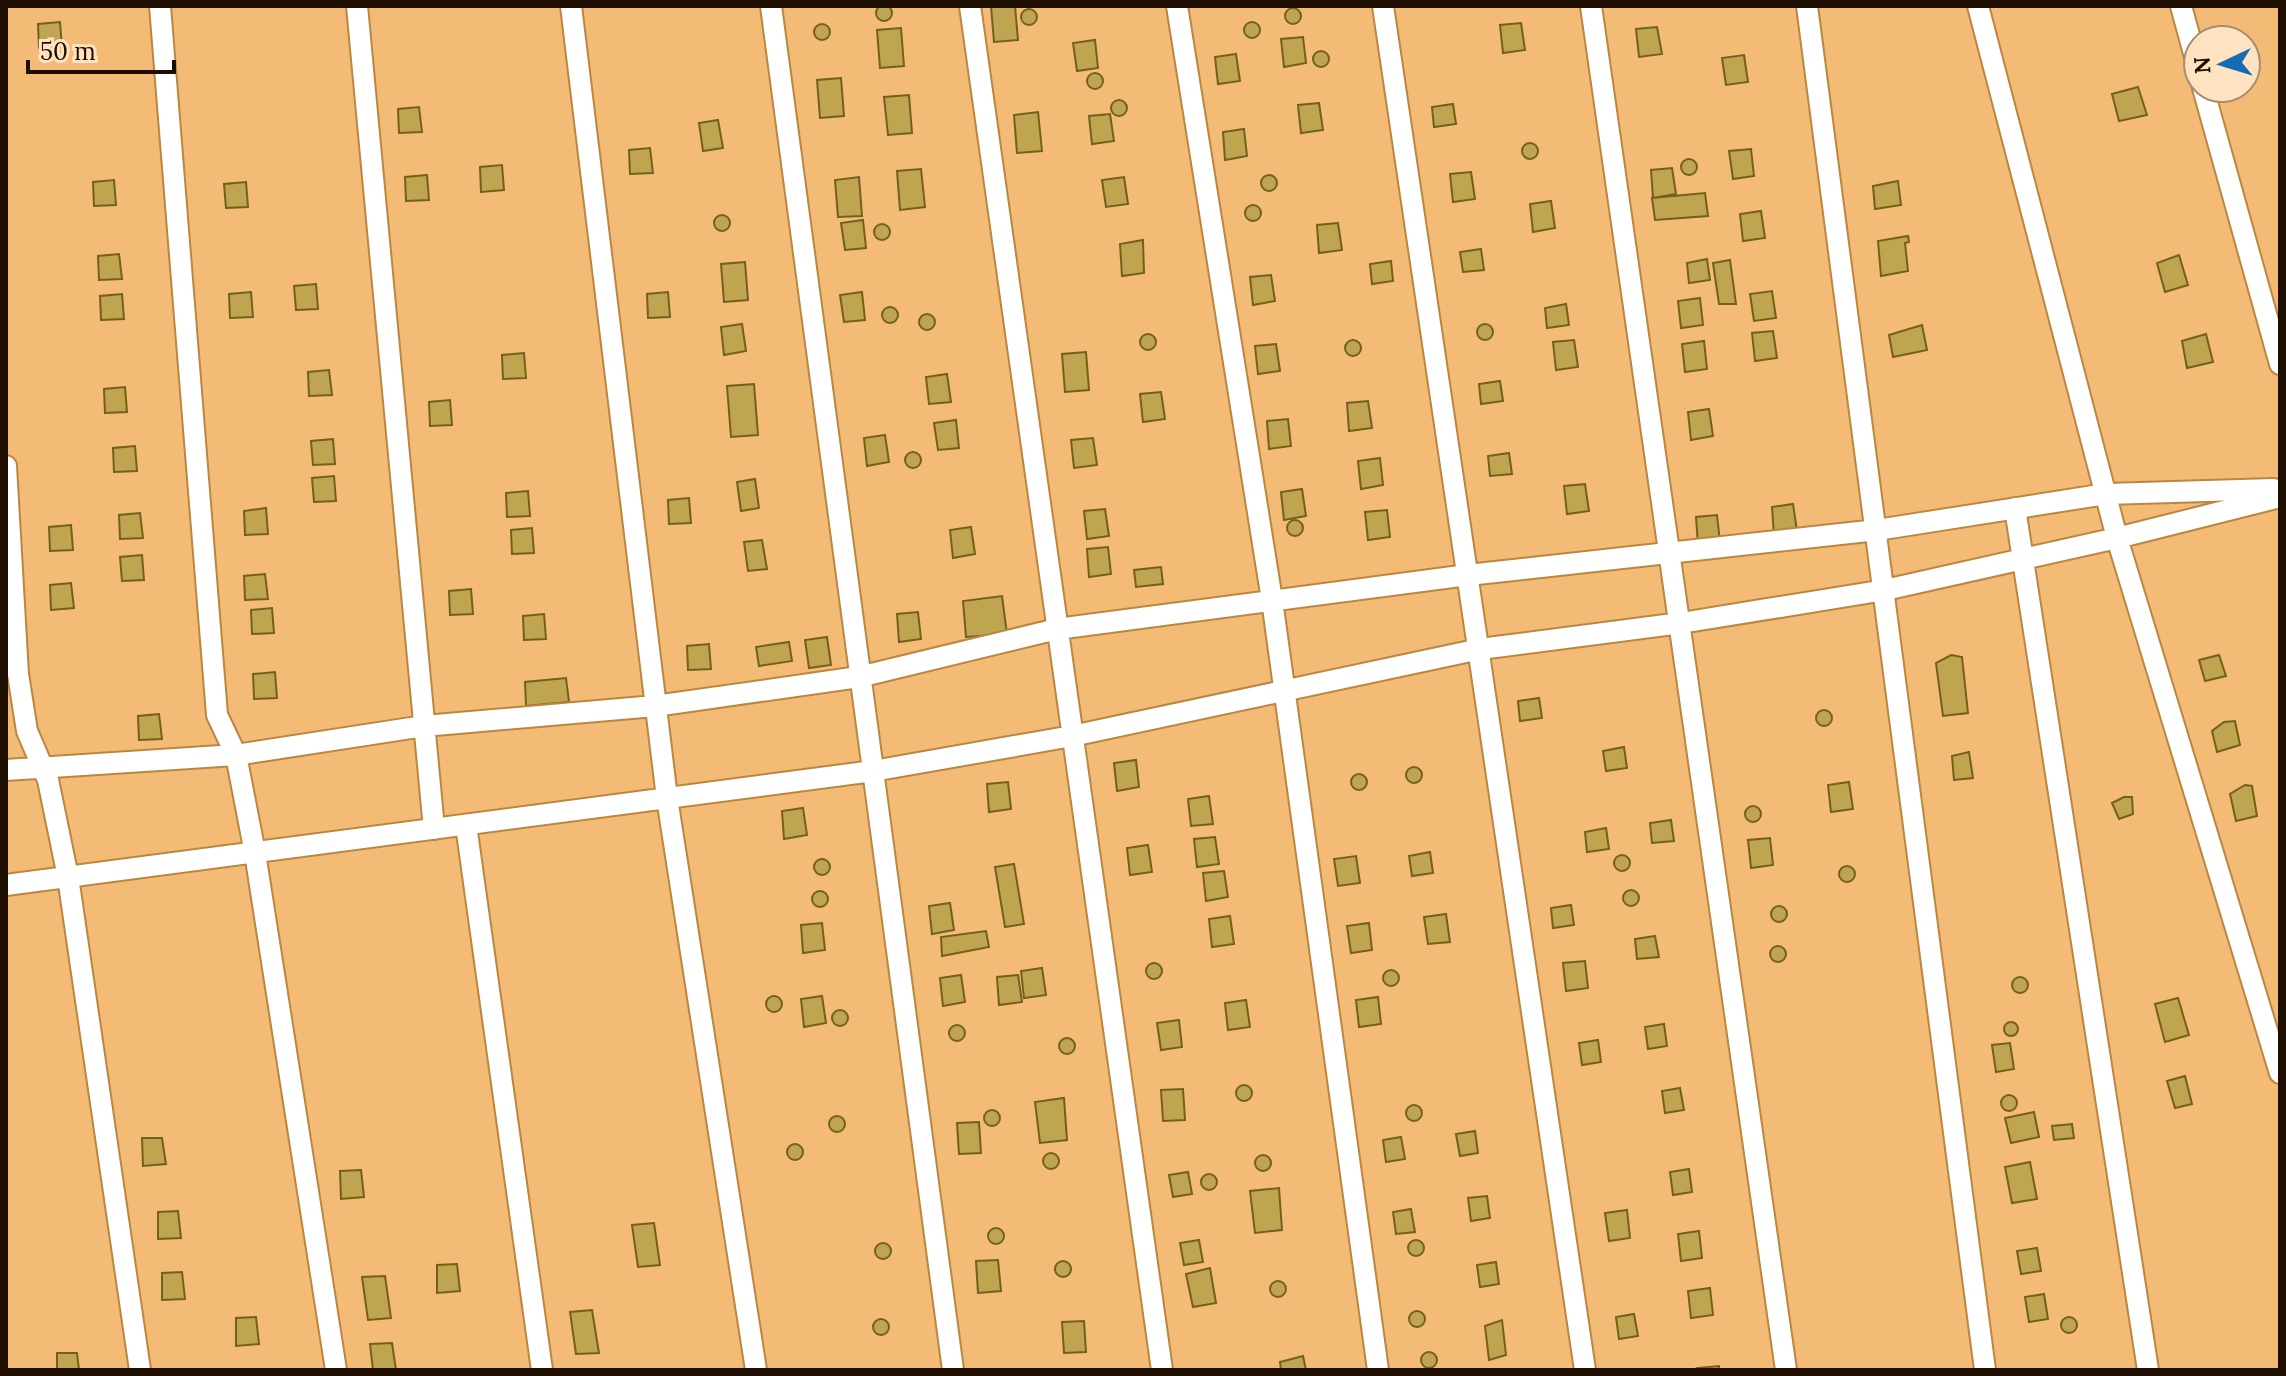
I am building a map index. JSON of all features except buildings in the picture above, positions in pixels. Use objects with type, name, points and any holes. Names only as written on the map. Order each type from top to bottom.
[{"type":"street","points":[[160,6],[217,715],[236,755],[255,853],[336,1370]]},
{"type":"street","points":[[357,6],[434,829]]},
{"type":"street","points":[[571,6],[667,798],[756,1370]]},
{"type":"street","points":[[771,6],[953,1370]]},
{"type":"street","points":[[970,6],[1162,1370]]},
{"type":"street","points":[[1177,6],[1272,600],[1378,1370]]},
{"type":"street","points":[[1383,6],[1585,1370]]},
{"type":"street","points":[[1591,6],[1786,1370]]},
{"type":"street","points":[[1807,6],[1985,1370]]},
{"type":"street","points":[[1978,6],[2117,538],[2280,1073]]},
{"type":"street","points":[[2207,104],[2280,364]]},
{"type":"street","points":[[6,466],[18,674],[27,731],[48,780],[68,877],[140,1370]]},
{"type":"street","points":[[6,770],[236,755],[424,726],[655,706],[859,677],[1057,629],[1468,575],[1877,530],[2106,494],[2280,489]]},
{"type":"street","points":[[6,885],[873,771],[1072,736],[1480,649],[1681,623],[1885,590],[2117,538],[2280,497]]},
{"type":"street","points":[[2015,508],[2148,1370]]},
{"type":"street","points":[[466,825],[542,1370]]}]
